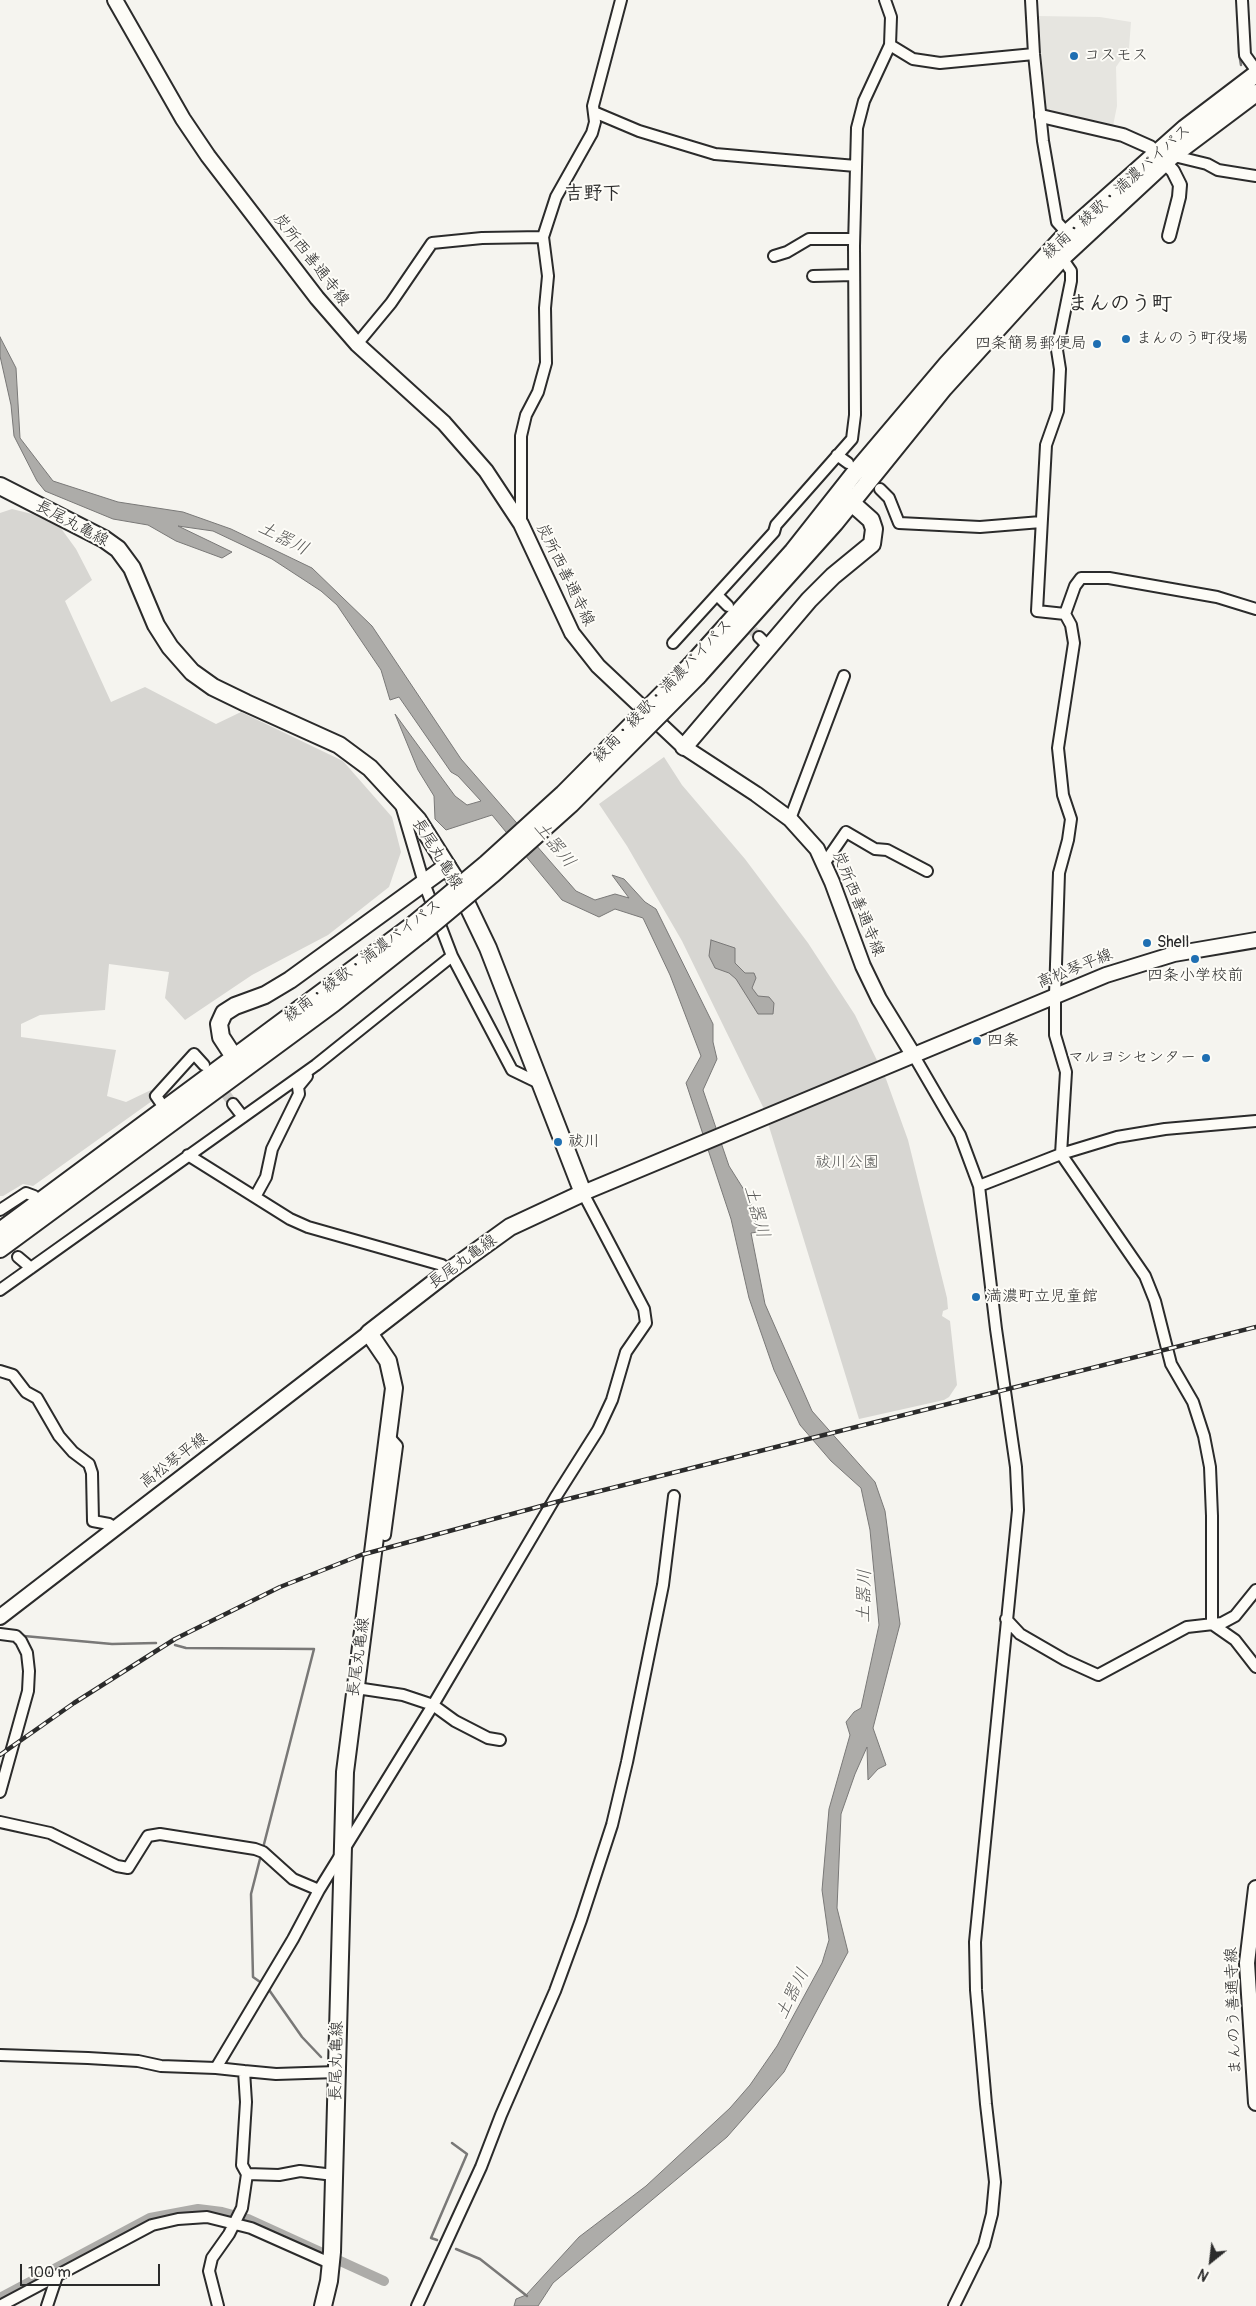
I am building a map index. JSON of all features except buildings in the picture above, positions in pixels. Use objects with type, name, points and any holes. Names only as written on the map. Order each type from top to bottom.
[{"type":"main road","name":"炭所西善通寺線","points":[[116,0],[183,119],[208,156],[317,298],[357,344],[444,423],[486,471],[521,524],[559,608],[583,648],[598,666],[684,747],[756,794],[790,819],[817,849],[863,966],[879,999],[914,1056]]},
{"type":"main road","name":"綾南・綾歌・満濃バイパス","points":[[0,1231],[42,1209],[418,929],[695,671],[793,551],[846,497],[1062,258],[1164,157],[1256,74]]},
{"type":"main road","name":"綾南・綾歌・満濃バイパス","points":[[846,497],[948,364],[1067,233],[1164,157],[1256,93]]},
{"type":"main road","name":"長尾丸亀線","points":[[0,486],[104,539],[118,549],[132,568],[156,626],[170,648],[192,672],[213,687],[339,745],[370,768],[418,820],[447,866],[488,948],[543,1085],[590,1191],[510,1227],[449,1270],[369,1333],[384,1352],[392,1370],[394,1388],[345,1772],[332,2259],[323,2306]]},
{"type":"main road","points":[[684,747],[764,642],[833,576],[872,544],[873,524],[867,514],[846,497]]},
{"type":"main road","points":[[238,1064],[219,1030],[224,1013],[229,1009],[265,995],[290,980],[447,866]]},
{"type":"main road","name":"高松琴平線","points":[[914,1056],[1055,995],[1152,959],[1256,940]]},
{"type":"main road","points":[[590,1191],[914,1056]]},
{"type":"main road","name":"綾南・綾歌・満濃バイパス","points":[[0,1249],[42,1209],[165,1109],[238,1064]]},
{"type":"main road","name":"高松琴平線","points":[[0,1617],[369,1333]]},
{"type":"main road","name":"まんのう善通寺線","points":[[1256,1888],[1247,1963],[1256,2104]]},
{"type":"street","points":[[521,524],[521,436],[526,415],[538,392],[546,364],[544,308],[548,276],[543,237],[556,197],[592,132],[595,122],[593,106],[621,0]]},
{"type":"street","points":[[673,643],[774,532],[776,525],[852,439],[854,431],[854,239],[859,115],[890,45],[891,17],[885,0]]},
{"type":"street","points":[[1031,0],[1034,54],[1041,116],[1057,222],[1067,233]]},
{"type":"street","points":[[1242,0],[1245,54],[1256,70]]},
{"type":"street","points":[[890,45],[913,59],[940,63],[1034,54]]},
{"type":"street","points":[[594,112],[639,131],[715,154],[856,166]]},
{"type":"street","points":[[1041,116],[1123,135],[1141,142],[1164,157],[1207,164],[1218,170],[1256,176]]},
{"type":"street","points":[[1164,157],[1176,176],[1180,190],[1169,236]]},
{"type":"street","points":[[357,344],[391,303],[432,243],[482,238],[543,237]]},
{"type":"street","points":[[774,256],[787,252],[809,239],[854,239]]},
{"type":"street","points":[[1062,258],[1071,271],[1071,281],[1057,350],[1060,370],[1058,411],[1046,445],[1037,611],[1065,614]]},
{"type":"street","points":[[814,276],[854,275]]},
{"type":"street","points":[[838,455],[848,463]]},
{"type":"street","points":[[880,489],[889,498],[899,523],[980,528],[1041,522]]},
{"type":"street","points":[[1212,1624],[1210,1466],[1204,1436],[1193,1402],[1170,1364],[1155,1301],[1145,1276],[1061,1154],[1066,1072],[1055,1035],[1055,995],[1059,873],[1068,840],[1070,819],[1062,795],[1058,748],[1074,643],[1071,625],[1065,614],[1075,586],[1081,578],[1088,576],[1109,578],[1217,597],[1256,609]]},
{"type":"street","points":[[717,595],[728,606]]},
{"type":"street","points":[[790,819],[844,676]]},
{"type":"street","points":[[399,799],[424,883],[452,956],[512,1070],[543,1085]]},
{"type":"street","points":[[824,864],[846,832],[857,844],[887,850],[927,871]]},
{"type":"street","points":[[0,1290],[316,1065],[452,956]]},
{"type":"street","points":[[165,1109],[156,1096],[194,1054],[204,1064]]},
{"type":"street","points":[[914,1056],[960,1135],[978,1186],[1016,1467],[1018,1510],[975,1942],[976,1990],[986,2104],[996,2182],[992,2214],[984,2245],[954,2306]]},
{"type":"street","points":[[255,1197],[266,1177],[272,1149],[298,1094],[298,1087],[316,1065]]},
{"type":"street","points":[[233,1104],[242,1116]]},
{"type":"street","points":[[978,1186],[1061,1154],[1117,1137],[1165,1129],[1256,1121]]},
{"type":"street","points":[[188,1155],[290,1219],[308,1227],[442,1265],[449,1270]]},
{"type":"street","points":[[216,2068],[319,1890],[343,1855],[555,1498],[598,1430],[612,1400],[626,1352],[646,1323],[644,1309],[590,1191]]},
{"type":"street","points":[[0,1210],[26,1193],[34,1196],[42,1209]]},
{"type":"street","points":[[18,1257],[31,1268]]},
{"type":"street","points":[[0,1371],[13,1375],[26,1392],[37,1398],[59,1436],[73,1452],[89,1464],[92,1473],[93,1521],[109,1524],[116,1528]]},
{"type":"street","points":[[385,1535],[397,1446],[389,1437]]},
{"type":"street","points":[[418,2306],[481,2167],[501,2115],[555,1991],[606,1844],[627,1762],[663,1585],[674,1496]]},
{"type":"street","points":[[1006,1619],[1020,1634],[1065,1660],[1098,1675],[1187,1627],[1222,1623],[1235,1616],[1256,1590]]},
{"type":"street","points":[[1212,1624],[1235,1640],[1256,1667]]},
{"type":"street","points":[[0,1634],[16,1636],[21,1641],[27,1653],[29,1671],[28,1691],[0,1792]]},
{"type":"street","points":[[354,1693],[363,1689],[402,1695],[433,1705],[455,1722],[488,1738],[500,1740]]},
{"type":"street","points":[[0,1822],[50,1832],[117,1866],[128,1868],[148,1836],[160,1834],[255,1849],[263,1852],[294,1879],[319,1890]]},
{"type":"street","points":[[0,2054],[138,2061],[161,2066],[216,2068],[276,2074],[337,2072]]},
{"type":"street","points":[[218,2306],[209,2271],[212,2258],[237,2219],[245,2201],[247,2174],[242,2165],[246,2102],[244,2071]]},
{"type":"street","points":[[247,2174],[279,2175],[300,2171],[334,2175]]},
{"type":"street","points":[[0,2306],[152,2225],[178,2219],[207,2217],[237,2219],[251,2228],[332,2259]]},
{"type":"street","points":[[47,2306],[57,2276]]},
{"type":"shaded area","points":[[1038,16],[1100,17],[1131,22],[1129,48],[1116,67],[1117,106],[1113,126],[1046,109]]},
{"type":"shaded area","points":[[0,337],[16,368],[20,438],[53,481],[118,502],[183,512],[231,529],[312,568],[372,626],[461,759],[576,891],[595,900],[615,894],[629,898],[612,875],[624,879],[645,902],[656,909],[713,1024],[713,1042],[717,1059],[703,1090],[729,1166],[751,1201],[758,1232],[751,1233],[765,1304],[812,1411],[875,1482],[885,1511],[900,1624],[873,1728],[886,1765],[878,1769],[868,1780],[867,1747],[841,1814],[837,1908],[848,1952],[784,2072],[727,2137],[553,2283],[538,2306],[514,2306],[516,2299],[526,2295],[579,2237],[646,2186],[730,2108],[750,2085],[777,2046],[822,1963],[829,1940],[822,1890],[829,1809],[850,1735],[846,1722],[854,1712],[861,1708],[879,1625],[870,1530],[861,1488],[831,1461],[800,1425],[774,1370],[749,1298],[731,1219],[686,1083],[701,1056],[670,975],[643,918],[615,909],[599,917],[562,900],[492,815],[446,830],[435,819],[434,796],[418,770],[395,714],[455,796],[467,805],[481,801],[458,776],[451,772],[399,697],[390,700],[381,670],[337,605],[321,591],[272,559],[213,531],[178,526],[232,552],[222,558],[176,541],[148,525],[113,519],[45,491],[37,481],[14,436],[11,405],[0,356]]},
{"type":"shaded area","points":[[711,940],[735,948],[735,963],[745,973],[754,973],[756,978],[752,988],[758,996],[769,997],[774,1003],[773,1014],[758,1014],[736,979],[729,973],[715,968],[709,956]]},
{"type":"green space","points":[[12,509],[32,514],[60,527],[76,549],[92,580],[65,601],[111,702],[145,687],[216,724],[241,712],[343,761],[392,817],[401,852],[389,887],[328,935],[252,975],[185,1020],[165,998],[169,972],[109,964],[105,1010],[40,1015],[21,1024],[21,1037],[116,1050],[107,1096],[126,1102],[151,1090],[152,1101],[33,1186],[23,1184],[0,1196],[0,513]]},
{"type":"green space","name":"祓川公園","points":[[664,757],[682,785],[745,859],[808,943],[855,1015],[886,1079],[908,1140],[947,1298],[948,1309],[943,1311],[942,1316],[950,1321],[957,1385],[949,1397],[944,1400],[859,1419],[763,1107],[682,941],[627,846],[599,804]]},
{"type":"waterway","points":[[1238,12],[1241,65]]},
{"type":"waterway","points":[[24,1636],[112,1644],[156,1643]]},
{"type":"waterway","points":[[175,1645],[186,1648],[314,1649],[263,1848]]},
{"type":"waterway","points":[[261,1855],[251,1894],[253,1977],[263,1984]]},
{"type":"waterway","points":[[267,1987],[302,2037],[321,2057]]},
{"type":"waterway","points":[[437,2240],[431,2238],[467,2154],[452,2143]]},
{"type":"waterway","points":[[0,2298],[150,2218],[198,2209],[222,2212],[248,2219],[384,2281]]},
{"type":"waterway","points":[[456,2249],[480,2259],[527,2296]]},
{"type":"tunnel","points":[[742,620],[759,637]]},
{"type":"tunnel","points":[[217,1082],[233,1104]]},
{"type":"railway","points":[[0,1755],[74,1703],[175,1639],[280,1587],[361,1555],[556,1502],[1256,1327]]},
{"type":"place","name":"コスモス","points":[[1074,56]]},
{"type":"place","name":"まんのう町役場","points":[[1126,339]]},
{"type":"place","name":"四条簡易郵便局","points":[[1097,344]]},
{"type":"place","name":"Shell","points":[[1147,943]]},
{"type":"place","name":"四条小学校前","points":[[1195,959]]},
{"type":"place","name":"四条","points":[[977,1041]]},
{"type":"place","name":"マルヨシセンター","points":[[1206,1058]]},
{"type":"place","name":"祓川","points":[[558,1142]]},
{"type":"place","name":"満濃町立児童館","points":[[976,1297]]},
{"type":"district","name":"吉野下","points":[[593,194]]},
{"type":"district","name":"まんのう町","points":[[1120,305]]},
{"type":"water label","name":"土器川","points":[[283,539]]},
{"type":"water label","name":"土器川","points":[[554,845]]},
{"type":"water label","name":"土器川","points":[[756,1212]]},
{"type":"water label","name":"土器川","points":[[865,1596]]},
{"type":"water label","name":"土器川","points":[[793,1994]]}]
